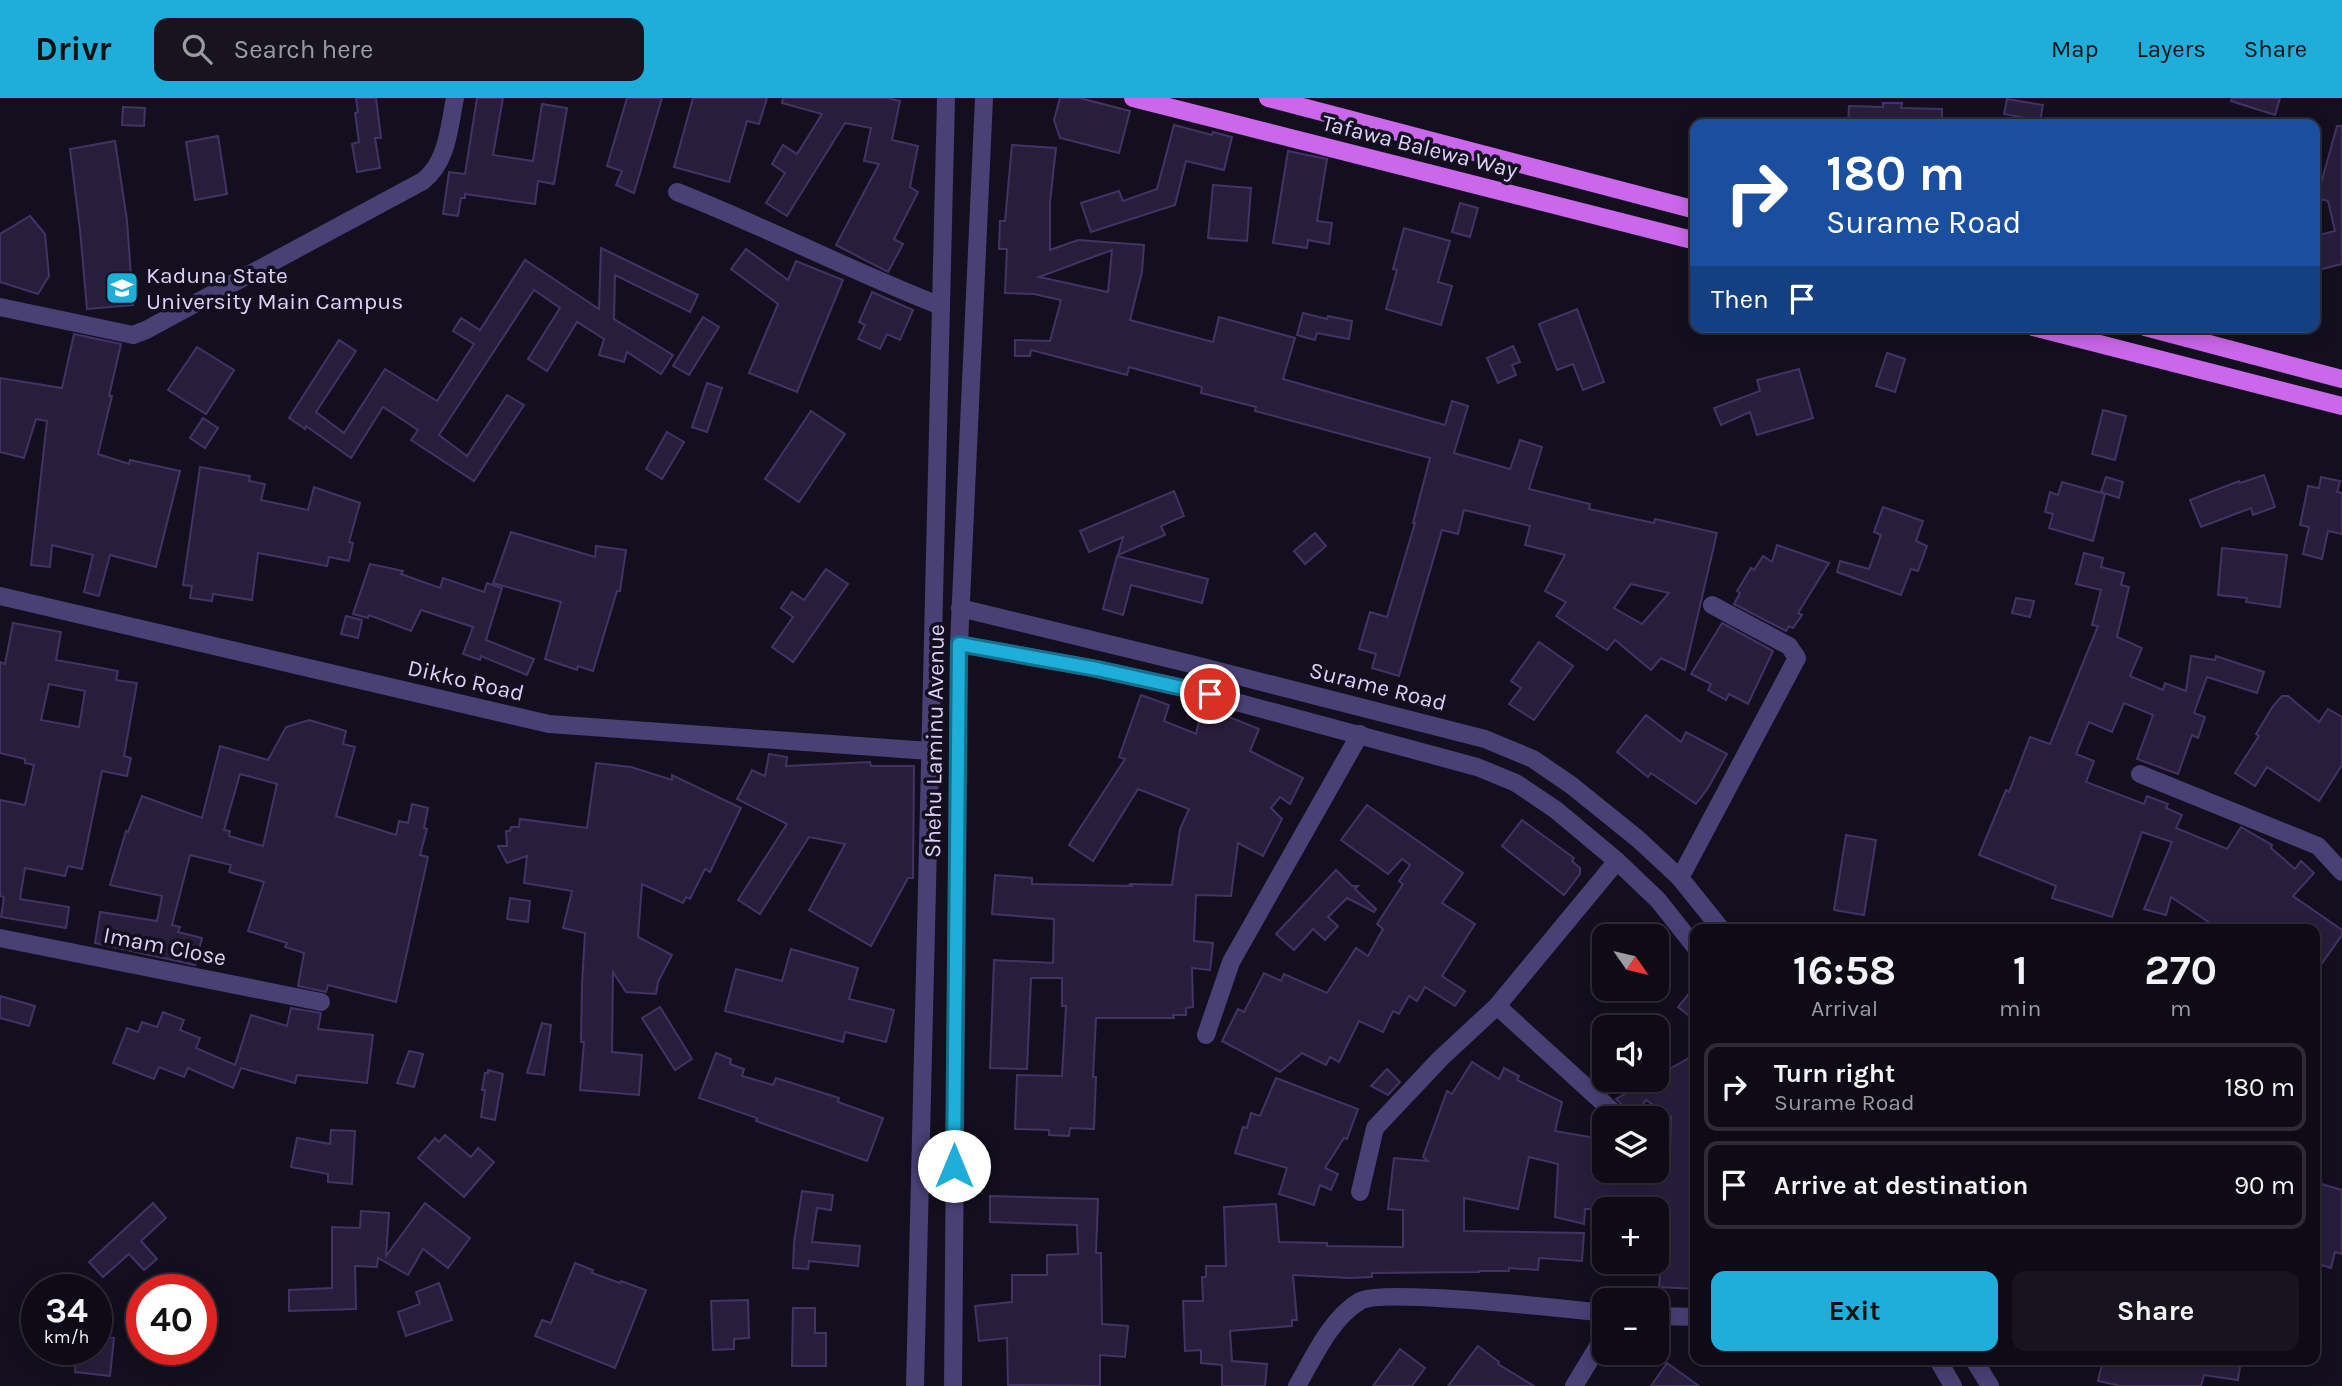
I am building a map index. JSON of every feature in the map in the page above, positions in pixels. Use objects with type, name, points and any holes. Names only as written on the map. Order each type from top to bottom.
[{"type":"main road","name":"Tafawa Balewa Way","points":[[1133,98],[1690,239]]},
{"type":"main road","name":"Tafawa Balewa Way","points":[[1268,98],[1690,208]]},
{"type":"main road","points":[[2056,333],[2342,406]]},
{"type":"main road","points":[[2168,333],[2342,379]]},
{"type":"street","points":[[0,307],[133,335],[146,330],[434,173],[441,161],[455,98]]},
{"type":"street","name":"Shehu Laminu Avenue","points":[[915,1386],[946,98]]},
{"type":"street","name":"Shehu Laminu Avenue","points":[[953,1386],[959,644],[984,98]]},
{"type":"street","points":[[677,192],[734,214],[883,284],[941,306]]},
{"type":"street","name":"Dikko Road","points":[[0,596],[549,724],[930,751]]},
{"type":"street","points":[[1680,878],[1797,658],[1789,646],[1712,605]]},
{"type":"street","name":"Surame Road","points":[[960,608],[1485,738],[1533,759],[1571,785],[1638,839],[1680,878],[1717,924]]},
{"type":"street","points":[[959,644],[1184,688],[1477,767],[1516,783],[1556,810],[1617,861],[1658,900],[1690,940]]},
{"type":"street","points":[[1206,1035],[1231,962],[1360,734]]},
{"type":"street","points":[[2140,774],[2318,846],[2342,872]]},
{"type":"street","points":[[1360,1192],[1376,1128],[1440,1059],[1497,1006],[1617,861]]},
{"type":"street","name":"Imam Close","points":[[0,938],[321,1002]]},
{"type":"street","points":[[1497,1006],[1607,1106]]},
{"type":"street","points":[[1297,1386],[1326,1338],[1345,1313],[1363,1300],[1385,1296],[1592,1312]]},
{"type":"street","points":[[1669,1316],[1690,1317]]},
{"type":"street","points":[[1574,1386],[1592,1356]]},
{"type":"street","points":[[1941,1365],[1953,1386]]},
{"type":"street","points":[[1977,1365],[1990,1386]]},
{"type":"building","points":[[356,98],[376,98],[381,138],[375,138],[380,168],[357,172],[352,144],[359,142]]},
{"type":"building","points":[[477,98],[503,98],[493,155],[533,161],[542,104],[567,108],[554,184],[538,181],[535,204],[465,194],[465,198],[461,198],[458,216],[443,214],[449,172],[465,174]]},
{"type":"building","points":[[627,98],[662,98],[634,193],[616,185],[622,171],[607,166]]},
{"type":"building","points":[[693,98],[767,98],[759,124],[747,121],[729,182],[674,167]]},
{"type":"building","points":[[783,98],[887,98],[900,101],[892,140],[918,146],[910,187],[918,192],[894,239],[903,244],[888,272],[836,245],[879,164],[864,161],[871,128],[845,123],[787,216],[766,203],[785,173],[772,164],[783,145],[797,154],[822,114],[782,103]]},
{"type":"building","points":[[1060,98],[1080,98],[1130,111],[1119,153],[1060,138],[1054,120]]},
{"type":"building","points":[[2232,98],[2280,98],[2275,115],[2231,101]]},
{"type":"building","points":[[2007,99],[2043,105],[2040,119],[2004,114]]},
{"type":"building","points":[[1883,103],[1902,103],[1901,108],[1942,109],[1942,119],[1848,119],[1849,106],[1883,107]]},
{"type":"building","points":[[123,107],[145,108],[144,126],[122,125]]},
{"type":"building","points":[[1174,125],[1232,137],[1224,170],[1186,161],[1175,205],[1091,232],[1081,203],[1119,191],[1123,201],[1157,189]]},
{"type":"building","points":[[2337,126],[2342,126],[2342,264],[2320,270],[2320,235],[2335,231],[2328,201],[2320,199],[2320,187]]},
{"type":"building","points":[[218,136],[227,194],[195,200],[186,142]]},
{"type":"building","points":[[115,141],[127,220],[133,305],[87,309],[70,149]]},
{"type":"building","points":[[1012,145],[1056,148],[1050,202],[1050,250],[1078,240],[1144,245],[1142,272],[1130,320],[1213,342],[1219,317],[1295,338],[1283,379],[1445,425],[1452,401],[1468,406],[1454,453],[1510,469],[1520,440],[1542,447],[1529,489],[1590,504],[1589,509],[1654,523],[1655,519],[1717,533],[1685,670],[1661,658],[1651,670],[1615,640],[1607,650],[1556,616],[1566,602],[1545,591],[1565,555],[1525,545],[1530,526],[1464,510],[1458,534],[1442,530],[1399,676],[1372,668],[1376,654],[1359,649],[1370,612],[1387,617],[1415,523],[1430,458],[1255,411],[1256,407],[1201,393],[1202,387],[1129,367],[1127,375],[1031,350],[1030,356],[1015,356],[1015,340],[1050,341],[1061,300],[1034,294],[1005,293],[1007,249],[999,249],[1000,221],[1005,221]],"holes":[[[1112,250],[1108,292],[1039,277]],[[1631,584],[1669,593],[1642,624],[1614,608]]]},
{"type":"building","points":[[1288,151],[1327,159],[1317,221],[1332,223],[1329,244],[1308,240],[1307,248],[1273,243]]},
{"type":"building","points":[[1213,185],[1251,188],[1247,241],[1208,238]]},
{"type":"building","points":[[1460,203],[1478,208],[1470,237],[1452,232]]},
{"type":"building","points":[[30,216],[45,234],[49,276],[38,294],[0,282],[0,234]]},
{"type":"building","points":[[1404,228],[1450,241],[1438,282],[1452,286],[1441,325],[1386,309],[1397,270],[1393,269]]},
{"type":"building","points":[[601,248],[698,295],[690,312],[615,275],[614,319],[673,355],[661,374],[627,352],[624,362],[599,355],[604,339],[577,322],[547,371],[528,359],[560,308],[534,290],[439,435],[467,456],[507,395],[524,405],[474,481],[411,440],[418,430],[383,407],[351,458],[306,426],[305,429],[289,418],[339,340],[356,351],[316,412],[344,433],[385,369],[437,401],[474,344],[453,331],[461,318],[480,330],[525,260],[599,309]]},
{"type":"building","points":[[746,249],[788,280],[796,261],[843,280],[797,392],[749,373],[778,304],[731,269]]},
{"type":"building","points":[[872,292],[913,310],[900,340],[887,334],[880,349],[858,339],[865,325],[859,322]]},
{"type":"building","points":[[1577,309],[1604,382],[1583,390],[1573,364],[1557,370],[1539,324]]},
{"type":"building","points":[[1303,313],[1352,321],[1349,339],[1317,333],[1315,340],[1297,335]]},
{"type":"building","points":[[703,317],[719,327],[689,375],[673,366]]},
{"type":"building","points":[[74,334],[121,344],[98,454],[129,464],[130,460],[180,471],[156,567],[110,555],[99,596],[84,592],[93,555],[52,545],[50,567],[31,565],[47,421],[36,419],[24,458],[0,452],[0,378],[62,388]]},
{"type":"building","points":[[1513,346],[1520,362],[1512,365],[1516,375],[1498,383],[1487,358]]},
{"type":"building","points":[[197,347],[234,370],[206,414],[168,390]]},
{"type":"building","points":[[1887,353],[1905,359],[1895,392],[1876,386]]},
{"type":"building","points":[[1799,369],[1813,418],[1757,435],[1750,412],[1721,425],[1714,408],[1760,391],[1757,380]]},
{"type":"building","points":[[707,383],[722,388],[707,432],[692,427]]},
{"type":"building","points":[[2103,410],[2126,416],[2115,460],[2092,454]]},
{"type":"building","points":[[811,411],[845,434],[799,502],[765,479]]},
{"type":"building","points":[[203,418],[218,428],[205,448],[190,438]]},
{"type":"building","points":[[667,432],[684,442],[662,479],[646,469]]},
{"type":"building","points":[[200,467],[250,476],[249,481],[265,484],[261,500],[308,510],[314,487],[360,503],[349,542],[353,543],[349,561],[329,557],[327,566],[258,553],[252,600],[213,594],[212,601],[190,598],[192,586],[183,585]]},
{"type":"building","points":[[2264,475],[2275,507],[2253,515],[2251,508],[2201,527],[2190,500],[2239,481],[2240,483]]},
{"type":"building","points":[[2106,477],[2123,482],[2119,498],[2101,492]]},
{"type":"building","points":[[2321,477],[2340,481],[2337,492],[2342,493],[2342,534],[2328,531],[2322,559],[2303,554],[2309,527],[2300,525],[2308,486],[2319,488]]},
{"type":"building","points":[[2062,482],[2105,494],[2093,541],[2049,528],[2053,514],[2045,512],[2050,492],[2058,495]]},
{"type":"building","points":[[1174,491],[1184,516],[1161,526],[1165,535],[1118,555],[1123,537],[1089,552],[1080,531]]},
{"type":"building","points":[[1883,507],[1923,521],[1916,541],[1927,546],[1918,571],[1911,569],[1901,595],[1837,572],[1840,561],[1869,569],[1881,535],[1874,532]]},
{"type":"building","points":[[511,532],[595,557],[596,546],[626,550],[620,591],[617,591],[593,671],[578,666],[577,670],[545,659],[561,602],[493,583]]},
{"type":"building","points":[[1315,533],[1326,546],[1305,564],[1294,551]]},
{"type":"building","points":[[1777,545],[1829,563],[1798,613],[1802,615],[1793,628],[1789,626],[1786,631],[1734,604],[1740,593],[1737,591],[1751,568],[1754,570],[1763,556],[1772,562]]},
{"type":"building","points":[[2222,548],[2287,555],[2280,607],[2246,602],[2247,598],[2218,595]]},
{"type":"building","points":[[2084,553],[2103,558],[2101,567],[2124,573],[2121,585],[2129,587],[2117,637],[2142,648],[2130,676],[2163,690],[2165,683],[2186,691],[2191,656],[2215,660],[2216,656],[2264,672],[2257,693],[2207,677],[2194,713],[2205,717],[2198,738],[2192,735],[2178,774],[2137,759],[2153,715],[2124,703],[2112,732],[2089,722],[2076,754],[2094,761],[2086,782],[2144,804],[2147,796],[2168,804],[2166,808],[2182,815],[2176,828],[2227,849],[2241,827],[2272,845],[2271,848],[2295,869],[2301,861],[2314,873],[2293,896],[2342,930],[2342,935],[2320,966],[2320,924],[2212,924],[2171,897],[2166,915],[2144,909],[2172,842],[2142,832],[2112,917],[2052,898],[2056,886],[1979,855],[2006,790],[2009,792],[2030,737],[2050,744],[2098,626],[2092,625],[2101,590],[2076,584]]},
{"type":"building","points":[[1117,556],[1208,579],[1202,603],[1131,585],[1123,615],[1103,609]]},
{"type":"building","points":[[370,564],[403,571],[401,574],[440,588],[443,578],[484,592],[487,583],[502,588],[486,640],[534,659],[527,675],[481,656],[480,660],[463,654],[473,627],[421,610],[411,631],[369,615],[368,618],[353,614]]},
{"type":"building","points":[[826,569],[848,584],[793,662],[772,647],[793,617],[781,608],[792,592],[804,600]]},
{"type":"building","points":[[2016,598],[2034,601],[2030,617],[2012,613]]},
{"type":"building","points":[[346,616],[362,620],[358,638],[341,634]]},
{"type":"building","points":[[13,623],[61,632],[56,660],[118,671],[116,680],[137,683],[124,756],[131,758],[127,776],[102,771],[82,869],[68,866],[65,876],[25,868],[20,899],[69,907],[66,928],[1,917],[4,897],[0,896],[0,800],[25,805],[34,765],[25,763],[25,759],[0,753],[0,662],[5,664]],"holes":[[[49,684],[85,691],[79,727],[41,720]]]},
{"type":"building","points":[[1722,623],[1773,651],[1748,704],[1729,694],[1726,700],[1708,690],[1711,684],[1691,674]]},
{"type":"building","points":[[1539,642],[1573,666],[1534,720],[1509,704],[1521,688],[1511,681]]},
{"type":"building","points":[[1141,695],[1169,705],[1164,721],[1196,734],[1203,705],[1220,709],[1219,713],[1259,729],[1250,751],[1303,778],[1290,804],[1280,797],[1271,808],[1282,819],[1263,856],[1238,843],[1231,896],[1196,895],[1194,941],[1213,943],[1210,970],[1192,968],[1193,1007],[1186,1008],[1186,1015],[1173,1015],[1174,1018],[1096,1018],[1094,1129],[1070,1128],[1069,1136],[1049,1135],[1049,1130],[1015,1129],[1017,1075],[1062,1076],[1066,1006],[1062,1006],[1062,978],[1031,978],[1027,1069],[990,1068],[994,960],[1053,963],[1054,919],[992,914],[995,875],[1032,878],[1032,884],[1172,885],[1180,829],[1189,809],[1138,789],[1093,861],[1069,845],[1125,759],[1119,757]]},
{"type":"building","points":[[2282,696],[2288,696],[2319,722],[2328,709],[2342,717],[2342,765],[2319,801],[2267,767],[2255,786],[2235,773],[2259,736],[2256,734],[2273,706]]},
{"type":"building","points":[[1646,715],[1681,742],[1686,732],[1727,754],[1696,804],[1651,773],[1648,777],[1617,752]]},
{"type":"building","points":[[309,720],[346,731],[343,744],[355,747],[336,816],[396,835],[399,821],[408,823],[412,804],[428,808],[424,828],[427,829],[420,855],[428,857],[396,1002],[328,985],[326,992],[298,986],[304,953],[285,947],[287,943],[248,931],[264,882],[229,872],[231,865],[190,855],[172,925],[180,927],[178,932],[202,938],[195,965],[95,943],[100,912],[157,921],[162,896],[110,885],[126,831],[128,832],[142,796],[202,818],[220,746],[268,760],[286,727]],"holes":[[[240,774],[277,784],[263,846],[229,836],[230,831],[224,830]]]},
{"type":"building","points":[[769,754],[787,757],[786,766],[870,762],[871,766],[914,766],[913,878],[908,878],[871,946],[809,910],[845,844],[809,837],[760,914],[738,900],[787,824],[737,799],[752,770],[765,776]]},
{"type":"building","points":[[596,763],[631,767],[672,780],[672,775],[741,808],[710,872],[705,869],[690,899],[686,897],[683,903],[642,884],[638,937],[672,955],[658,982],[656,994],[626,992],[613,972],[612,1052],[642,1055],[639,1095],[580,1090],[584,1042],[581,1042],[585,933],[563,928],[572,891],[524,883],[527,856],[507,863],[498,846],[507,846],[506,831],[510,831],[511,827],[519,827],[520,819],[587,828]]},
{"type":"building","points":[[1367,805],[1463,873],[1442,903],[1475,924],[1442,976],[1465,991],[1455,1006],[1425,987],[1417,1001],[1409,996],[1399,1014],[1393,1011],[1383,1032],[1359,1021],[1339,1062],[1330,1057],[1326,1065],[1302,1053],[1280,1072],[1222,1041],[1238,1009],[1244,1012],[1264,973],[1281,981],[1284,974],[1327,993],[1356,948],[1368,956],[1383,929],[1377,924],[1403,884],[1399,881],[1410,865],[1402,859],[1388,874],[1341,840]]},
{"type":"building","points":[[1522,820],[1574,858],[1572,861],[1580,868],[1580,874],[1564,895],[1502,846]]},
{"type":"building","points":[[1846,835],[1876,840],[1864,915],[1834,910]]},
{"type":"building","points":[[1336,870],[1352,886],[1358,886],[1355,889],[1376,909],[1374,912],[1347,898],[1328,917],[1338,926],[1325,940],[1313,929],[1294,950],[1276,934]]},
{"type":"building","points":[[510,898],[530,901],[528,922],[507,919]]},
{"type":"building","points":[[791,949],[858,968],[849,999],[894,1010],[886,1042],[845,1032],[843,1042],[725,1011],[736,969],[782,981]]},
{"type":"building","points":[[1690,992],[1690,1016],[1678,1007]]},
{"type":"building","points":[[0,996],[35,1006],[29,1026],[0,1018]]},
{"type":"building","points":[[660,1007],[692,1059],[675,1070],[642,1018]]},
{"type":"building","points":[[291,1008],[321,1013],[318,1029],[373,1035],[367,1083],[297,1075],[295,1083],[241,1068],[233,1088],[188,1068],[184,1077],[159,1067],[154,1079],[113,1063],[127,1028],[138,1032],[142,1022],[157,1027],[163,1012],[184,1020],[180,1030],[200,1038],[196,1048],[235,1065],[251,1015],[287,1026]]},
{"type":"building","points":[[542,1023],[551,1025],[544,1075],[527,1073]]},
{"type":"building","points":[[409,1051],[423,1054],[414,1087],[397,1083]]},
{"type":"building","points":[[716,1053],[731,1059],[730,1064],[744,1069],[742,1076],[773,1085],[776,1078],[839,1098],[838,1102],[883,1118],[867,1161],[699,1098]]},
{"type":"building","points":[[1690,1057],[1690,1289],[1659,1287],[1660,1274],[1669,1274],[1669,1197],[1592,1197],[1592,1209],[1585,1209],[1584,1224],[1555,1217],[1558,1164],[1529,1157],[1518,1209],[1464,1198],[1464,1231],[1584,1233],[1582,1261],[1539,1258],[1538,1270],[1509,1268],[1509,1271],[1372,1273],[1372,1277],[1350,1278],[1293,1275],[1297,1320],[1292,1320],[1292,1326],[1230,1331],[1232,1361],[1267,1364],[1265,1386],[1222,1386],[1222,1365],[1201,1363],[1201,1350],[1185,1351],[1183,1301],[1203,1301],[1202,1277],[1206,1277],[1206,1266],[1226,1266],[1224,1207],[1276,1204],[1279,1242],[1403,1247],[1403,1210],[1388,1209],[1394,1158],[1428,1161],[1423,1157],[1447,1091],[1452,1094],[1472,1062],[1499,1079],[1504,1068],[1519,1076],[1517,1080],[1562,1102],[1555,1131],[1592,1137],[1592,1183],[1669,1183],[1669,1106],[1655,1106],[1646,1100],[1642,1106],[1623,1106],[1616,1099],[1629,1092],[1669,1092],[1669,1069]]},
{"type":"building","points":[[1387,1069],[1400,1082],[1388,1095],[1371,1086]]},
{"type":"building","points":[[488,1070],[503,1074],[495,1120],[481,1117],[485,1090],[482,1090]]},
{"type":"building","points":[[1276,1078],[1358,1109],[1347,1139],[1344,1138],[1325,1168],[1338,1174],[1331,1190],[1320,1185],[1314,1205],[1279,1194],[1287,1168],[1235,1153],[1243,1127],[1247,1128],[1251,1113],[1260,1116]]},
{"type":"building","points":[[331,1130],[355,1131],[352,1184],[328,1182],[328,1174],[291,1167],[297,1138],[330,1144]]},
{"type":"building","points":[[445,1135],[471,1157],[478,1148],[494,1162],[464,1197],[418,1158],[435,1138],[439,1142]]},
{"type":"building","points":[[2320,1183],[2342,1190],[2342,1254],[2335,1252],[2331,1268],[2320,1265]]},
{"type":"building","points":[[802,1191],[833,1195],[831,1210],[817,1208],[812,1242],[860,1246],[858,1266],[809,1261],[808,1269],[793,1268]]},
{"type":"building","points":[[990,1196],[1098,1199],[1096,1253],[1101,1253],[1102,1324],[1128,1326],[1125,1357],[1100,1355],[1100,1386],[1008,1385],[1007,1338],[979,1341],[975,1306],[1012,1302],[1012,1275],[1047,1275],[1047,1255],[1078,1254],[1077,1225],[990,1222]]},
{"type":"building","points":[[153,1203],[166,1218],[141,1241],[157,1259],[144,1270],[129,1254],[106,1274],[100,1274],[89,1262]]},
{"type":"building","points":[[425,1203],[470,1238],[448,1268],[423,1249],[408,1275],[378,1258],[377,1267],[355,1266],[356,1309],[289,1311],[289,1290],[332,1288],[332,1227],[360,1228],[361,1211],[389,1213],[386,1256]]},
{"type":"building","points":[[575,1263],[593,1270],[592,1273],[646,1290],[615,1368],[535,1336],[542,1320],[551,1323]]},
{"type":"building","points":[[439,1283],[452,1320],[406,1336],[398,1312],[420,1304],[416,1292]]},
{"type":"building","points":[[748,1300],[749,1338],[734,1339],[734,1349],[713,1350],[711,1301]]},
{"type":"building","points":[[793,1308],[815,1308],[815,1333],[826,1333],[826,1366],[792,1366]]},
{"type":"building","points":[[1478,1346],[1499,1362],[1498,1364],[1534,1386],[1448,1386]]},
{"type":"building","points":[[1400,1349],[1425,1368],[1412,1386],[1373,1386]]},
{"type":"building","points":[[1669,1364],[1699,1386],[1651,1386],[1666,1365]]},
{"type":"building","points":[[76,1365],[111,1365],[110,1376],[75,1372]]},
{"type":"building","points":[[2102,1365],[2240,1365],[2238,1380],[2204,1375],[2201,1386],[2121,1386],[2098,1381]]},
{"type":"place","name":"Kaduna State University Main Campus","points":[[122,288]]},
{"type":"route","points":[[954,1166],[959,644],[1097,669],[1210,694]]}]
